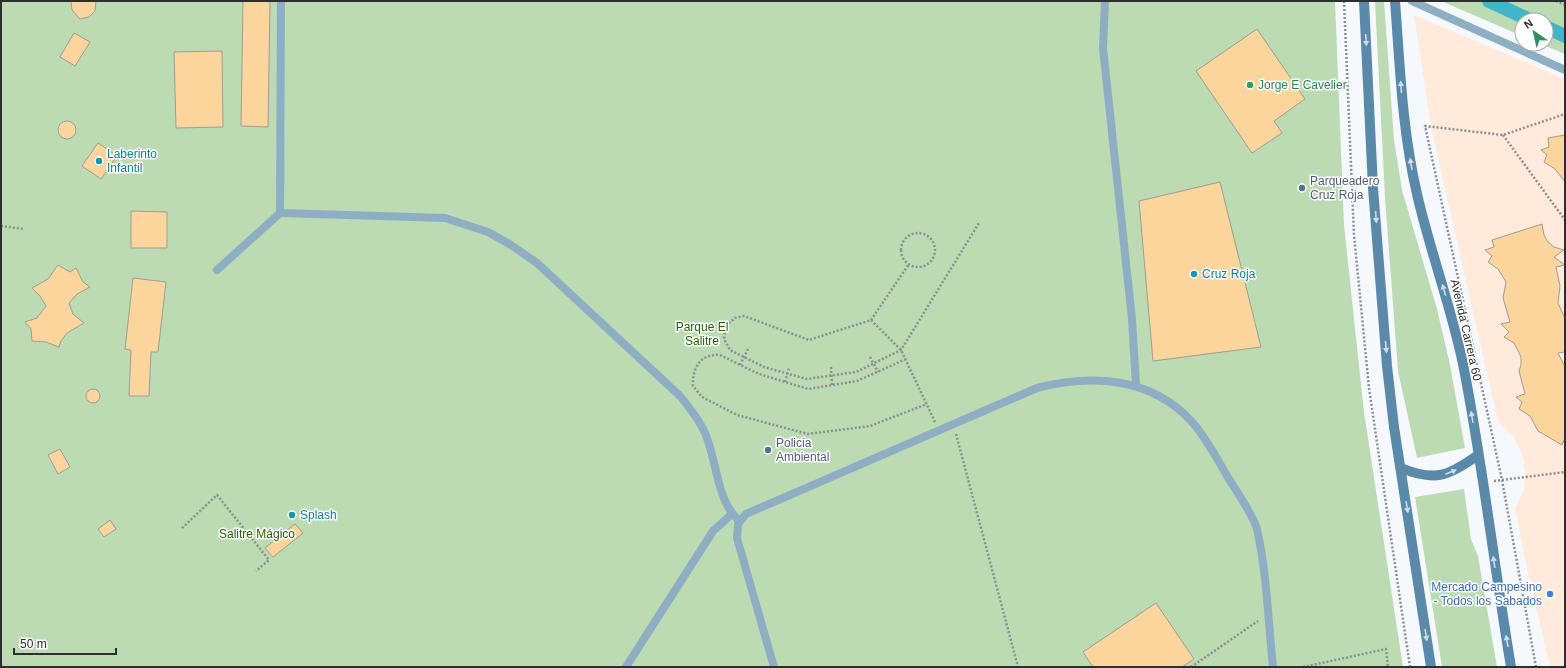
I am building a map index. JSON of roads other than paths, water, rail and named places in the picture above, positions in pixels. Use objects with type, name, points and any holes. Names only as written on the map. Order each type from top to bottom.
[{"type":"main road","points":[[1364,1],[1374,188],[1383,316],[1394,427],[1431,667]]},
{"type":"main road","name":"Avenida Carrera 60","points":[[1395,1],[1403,110],[1408,152],[1427,237],[1440,274],[1458,344],[1483,482],[1511,667]]},
{"type":"main road","points":[[1401,468],[1419,476],[1441,476],[1461,468],[1478,455]]},
{"type":"lane","points":[[280,213],[281,1]]},
{"type":"lane","points":[[1105,1],[1103,48],[1132,319],[1136,385]]},
{"type":"lane","points":[[1412,1],[1565,70]]},
{"type":"lane","points":[[217,270],[280,213],[446,218],[488,232],[511,245],[537,263],[664,379],[693,411],[705,432],[722,490],[732,514],[740,521]]},
{"type":"lane","points":[[774,667],[737,538],[736,531],[740,521],[753,510],[1037,388],[1060,382],[1101,381],[1136,385],[1166,399],[1193,424],[1242,500],[1256,527],[1263,561],[1273,667]]},
{"type":"lane","points":[[626,667],[713,531],[732,514]]},
{"type":"waterway","points":[[1489,1],[1514,13]]},
{"type":"waterway","points":[[1554,31],[1565,36]]},
{"type":"place","name":"Jorge E Cavelier","points":[[1250,85]]},
{"type":"place","name":"Laberinto Infantil","points":[[99,161]]},
{"type":"place","name":"Parqueadero Cruz Roja","points":[[1302,188]]},
{"type":"place","name":"Cruz Roja","points":[[1194,274]]},
{"type":"place","name":"Policia Ambiental","points":[[768,450]]},
{"type":"place","name":"Splash","points":[[292,515]]},
{"type":"place","name":"Mercado Campesino - Todos los Sabados","points":[[1550,594]]},
{"type":"park label","name":"Parque El Salitre","points":[[702,334]]},
{"type":"park label","name":"Salitre Mágico","points":[[257,534]]}]
